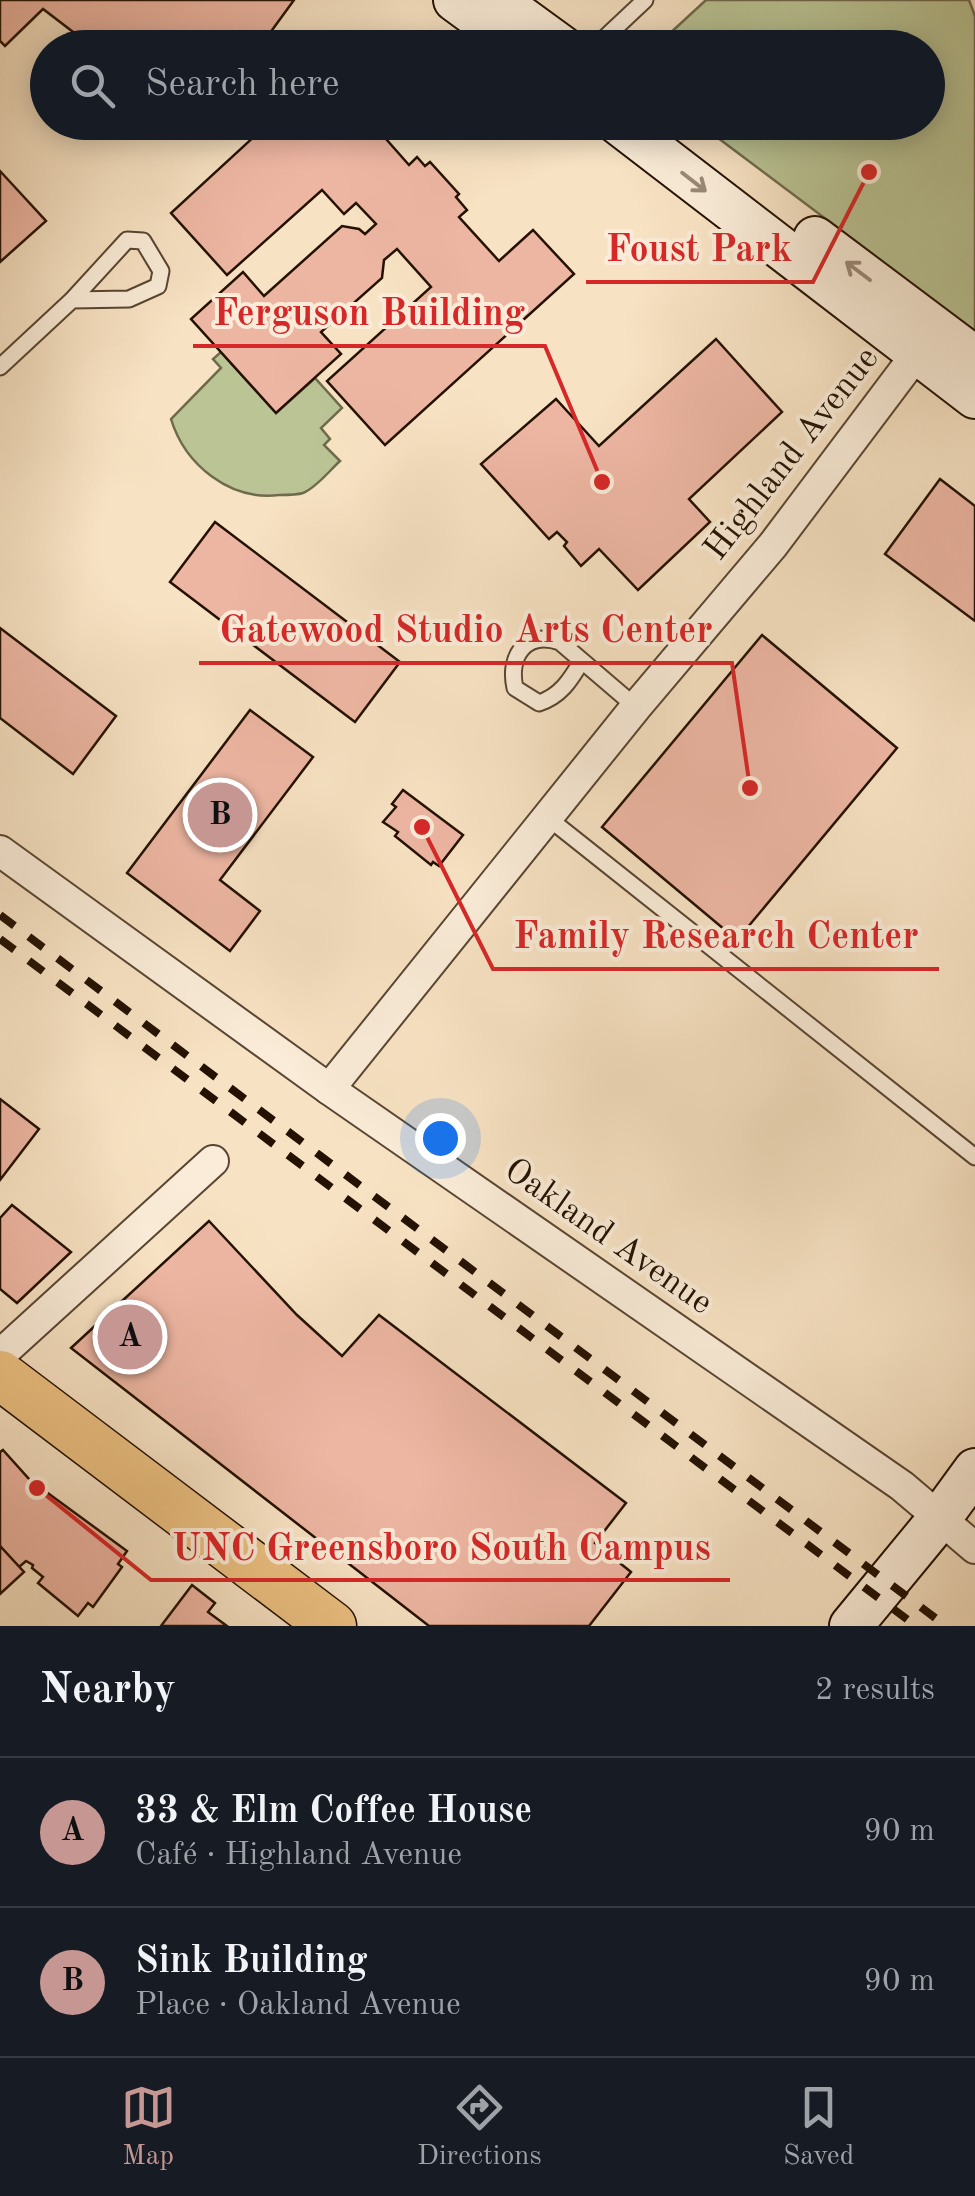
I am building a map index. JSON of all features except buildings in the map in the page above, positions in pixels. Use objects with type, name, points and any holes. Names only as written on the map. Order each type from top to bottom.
[{"type":"main road","points":[[455,0],[495,30]]},
{"type":"main road","points":[[497,0],[538,30]]},
{"type":"main road","points":[[642,140],[926,342],[975,358]]},
{"type":"main road","points":[[685,140],[926,342],[975,397]]},
{"type":"main road","points":[[0,1376],[332,1626]]},
{"type":"main road","points":[[851,1626],[975,1470]]},
{"type":"street","name":"Highland Avenue","points":[[329,1089],[636,707],[773,545],[926,342]]},
{"type":"street","name":"Oakland Avenue","points":[[0,850],[329,1089],[902,1486],[975,1548]]},
{"type":"street","points":[[0,1355],[212,1161]]},
{"type":"lane","points":[[613,30],[645,0]]},
{"type":"lane","points":[[0,367],[72,300],[128,240],[143,241],[160,272],[158,286],[129,299],[72,300]]},
{"type":"lane","points":[[582,662],[568,684],[552,698],[539,703],[515,688],[512,670],[516,654],[532,642],[549,638],[560,642],[636,707]]},
{"type":"lane","points":[[547,817],[975,1156]]},
{"type":"green space","points":[[706,0],[969,0],[975,16],[975,331],[721,140],[945,140],[945,30],[673,30]]},
{"type":"green space","points":[[221,352],[276,413],[315,378],[342,408],[321,428],[330,439],[324,445],[340,461],[308,491],[288,495],[243,492],[212,476],[187,451],[171,419],[221,368],[213,359]]},
{"type":"railway","points":[[0,915],[946,1626]]},
{"type":"railway","points":[[0,939],[916,1626]]},
{"type":"place","name":"Foust Park","points":[[869,172]]},
{"type":"place","name":"Ferguson Building","points":[[602,482]]},
{"type":"place","name":"Gatewood Studio Arts Center","points":[[750,788]]},
{"type":"place","name":"Sink Building","points":[[220,815]]},
{"type":"place","name":"Family Research Center","points":[[422,827]]},
{"type":"place","name":"33 & Elm Coffee House","points":[[130,1337]]},
{"type":"place","name":"UNC Greensboro South Campus","points":[[37,1488]]}]
